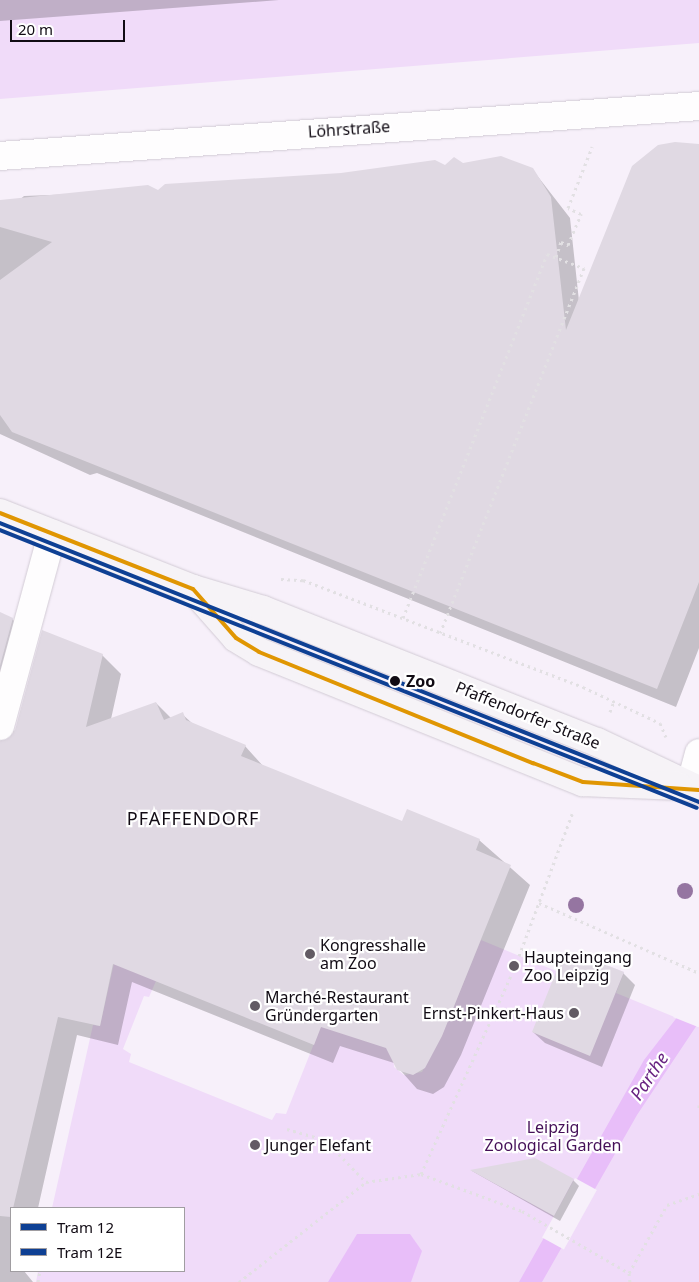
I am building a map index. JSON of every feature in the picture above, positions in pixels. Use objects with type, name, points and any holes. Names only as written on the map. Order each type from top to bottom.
[{"type":"main road","name":"Pfaffendorfer Straße","points":[[0,514],[194,589],[263,610],[597,742],[694,789]]},
{"type":"main road","name":"Pfaffendorfer Straße","points":[[194,589],[236,638],[259,652],[524,759],[583,782],[694,789]]},
{"type":"street","name":"Löhrstraße","points":[[0,156],[606,111],[699,106]]},
{"type":"street","points":[[0,726],[52,534]]},
{"type":"street","points":[[694,789],[699,753]]},
{"type":"path","points":[[556,257],[561,242],[568,245],[581,214],[568,208],[606,111]]},
{"type":"path","points":[[403,618],[547,254],[584,268],[440,633]]},
{"type":"path","points":[[519,956],[576,805]]},
{"type":"path","points":[[540,903],[699,973]]},
{"type":"path","points":[[421,1174],[510,976]]},
{"type":"path","points":[[287,1129],[325,1140],[366,1182]]},
{"type":"path","points":[[239,1282],[366,1182],[421,1174],[522,1211],[629,1273]]},
{"type":"path","points":[[630,1282],[629,1273],[668,1205],[699,1194]]},
{"type":"green space","points":[[0,0],[699,0],[699,43],[0,99]]},
{"type":"green space","name":"Leipzig Zoological Garden","points":[[123,923],[156,981],[149,997],[144,996],[123,1049],[131,1054],[129,1062],[272,1120],[276,1113],[286,1114],[321,1026],[393,1049],[394,1067],[404,1075],[422,1072],[442,1035],[481,940],[556,971],[562,957],[580,964],[583,956],[624,972],[616,993],[699,1027],[699,1282],[36,1282],[38,1272],[185,1272],[185,1207],[52,1207],[93,1025],[100,1026]]},
{"type":"water","name":"Parthe","points":[[699,989],[699,1022],[637,1115],[542,1282],[519,1282],[644,1060]]},
{"type":"water","points":[[357,1234],[410,1234],[422,1251],[411,1282],[328,1282]]},
{"type":"pier","points":[[699,986],[699,1026],[698,1027],[673,1017]]},
{"type":"pier","points":[[575,1178],[597,1190],[564,1250],[542,1237]]},
{"type":"building","points":[[675,142],[699,144],[699,582],[657,689],[12,432],[0,415],[0,280],[52,242],[0,227],[0,200],[148,185],[158,190],[165,184],[341,173],[435,160],[445,165],[454,157],[463,163],[501,156],[533,168],[551,197],[566,330],[632,166],[658,145]]},
{"type":"building","points":[[0,612],[13,618],[0,666]]},
{"type":"building","name":"Kongresshalle am Zoo","points":[[42,630],[103,654],[86,727],[156,702],[164,720],[183,712],[186,720],[246,745],[241,756],[402,821],[407,809],[480,839],[476,850],[511,865],[442,1036],[425,1068],[413,1075],[397,1070],[386,1048],[321,1027],[314,1045],[113,964],[100,1026],[58,1017],[13,1207],[10,1207],[10,1217],[0,1216],[0,741],[15,730]]},
{"type":"building","name":"Ernst-Pinkert-Haus","points":[[583,956],[624,972],[590,1056],[532,1032],[562,957],[580,964]]},
{"type":"building","points":[[535,1158],[574,1179],[554,1216],[470,1170]]},
{"type":"tram line","name":"12","points":[[0,523],[699,802]]},
{"type":"tram line","name":"12E","points":[[0,530],[697,808]]},
{"type":"transit line","points":[[0,513],[193,589],[236,638],[259,652],[533,763],[583,782],[699,790]]},
{"type":"place","name":"Zoo","points":[[395,681]]},
{"type":"place","name":"Kongresshalle am Zoo","points":[[310,954]]},
{"type":"place","name":"Haupteingang Zoo Leipzig","points":[[514,966]]},
{"type":"place","name":"Marché-Restaurant Gründergarten","points":[[255,1006]]},
{"type":"place","name":"Ernst-Pinkert-Haus","points":[[574,1013]]},
{"type":"place","name":"Junger Elefant","points":[[255,1145]]},
{"type":"district","name":"PFAFFENDORF","points":[[193,818]]}]
